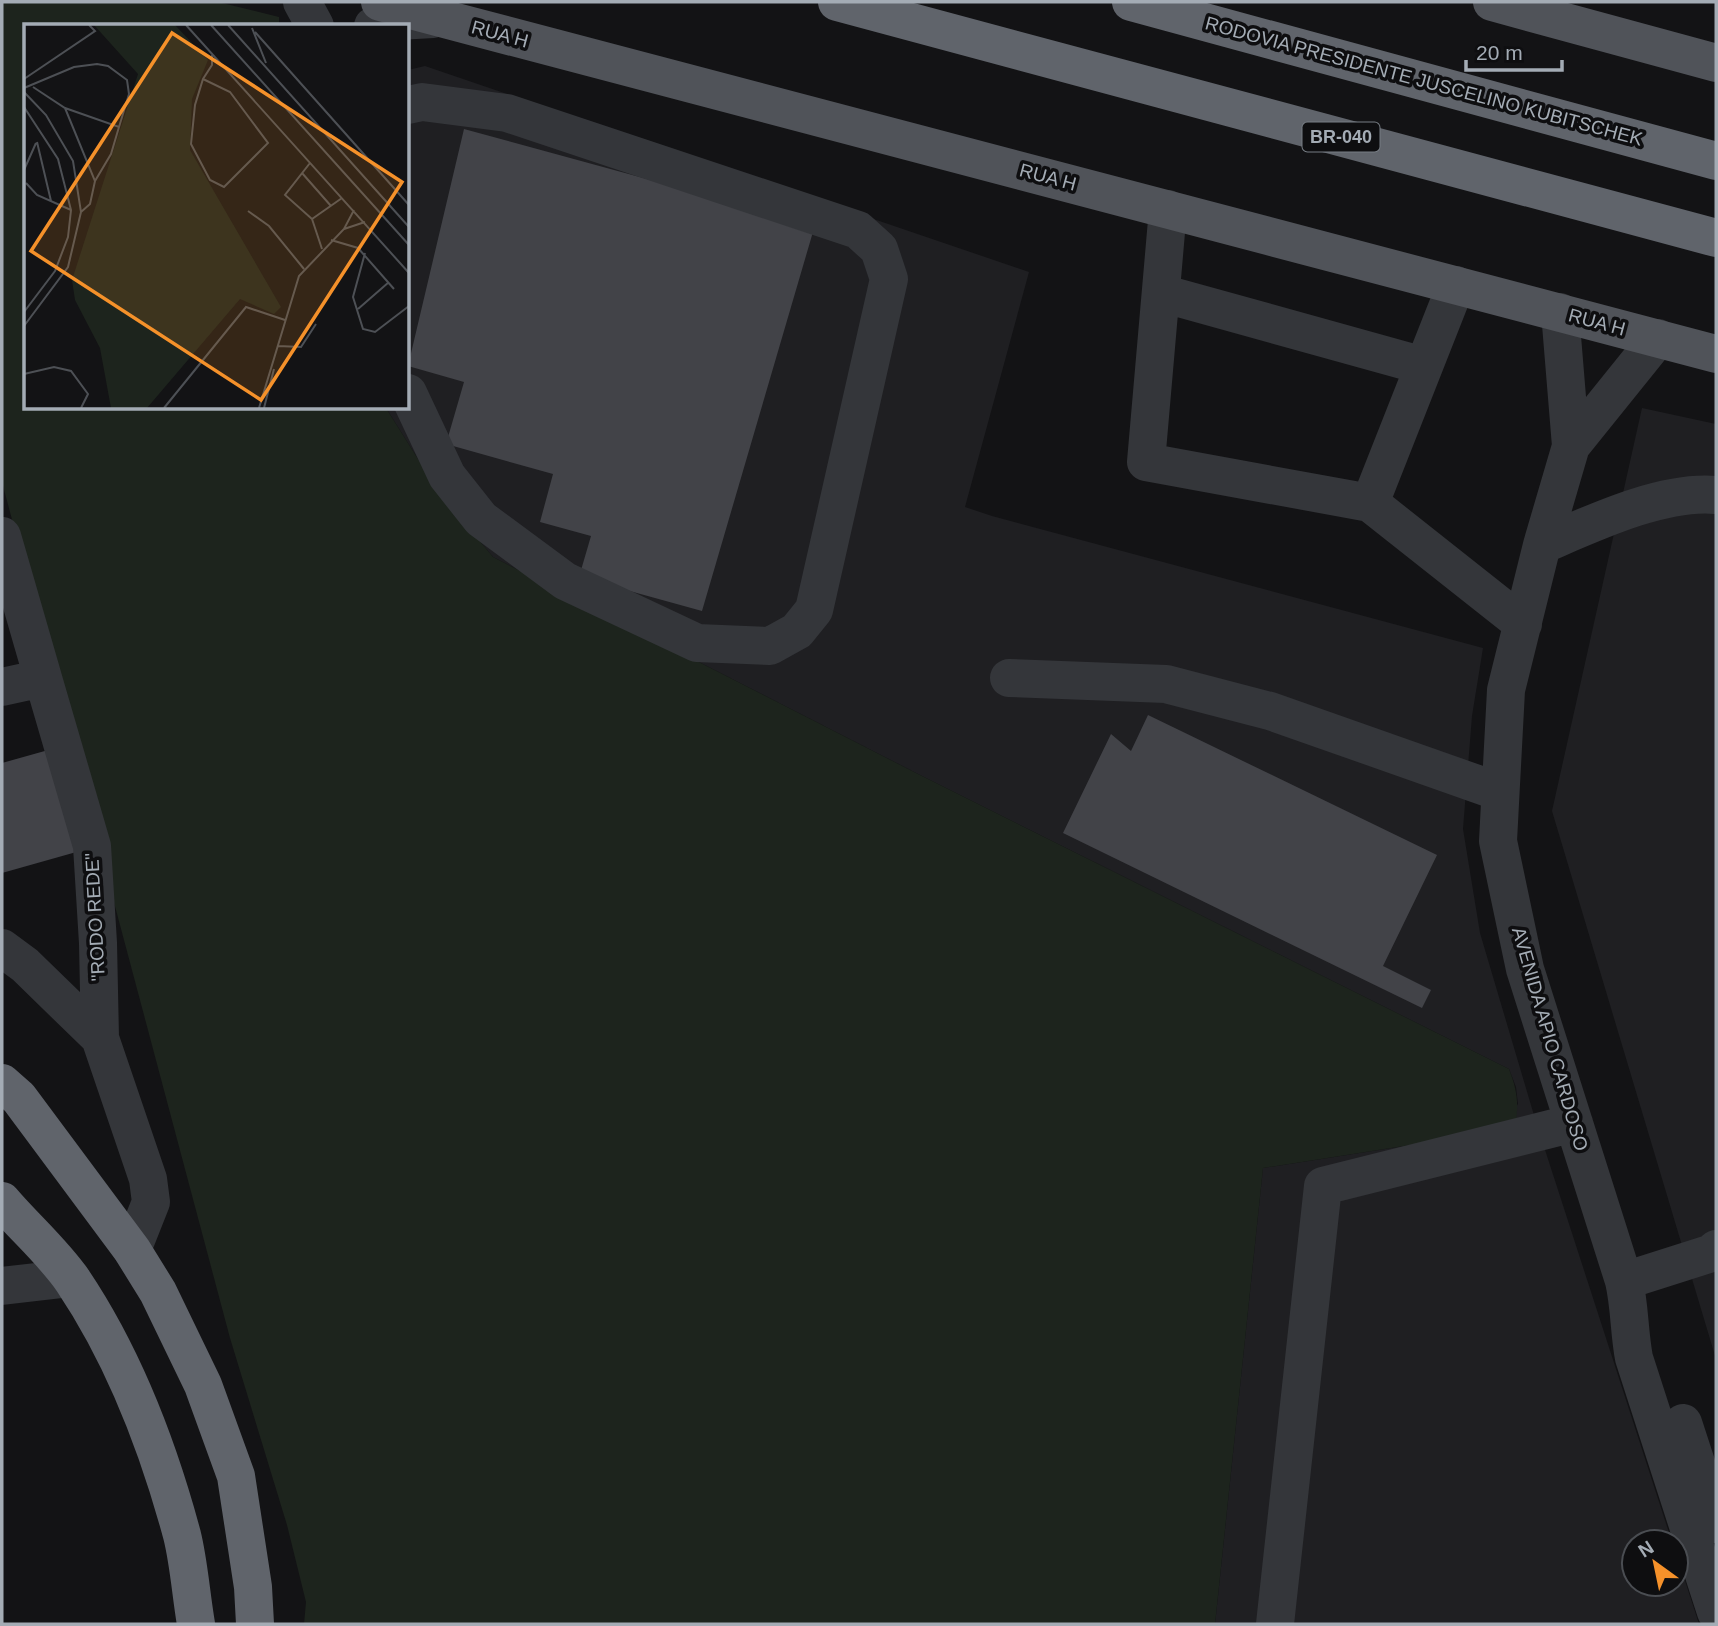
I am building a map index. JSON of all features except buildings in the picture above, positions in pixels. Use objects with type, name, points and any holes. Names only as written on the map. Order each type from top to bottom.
[{"type":"highway","name":"BR-040","points":[[837,2],[1716,239]]},
{"type":"highway","name":"RODOVIA PRESIDENTE JUSCELINO KUBITSCHEK","points":[[1131,2],[1716,161]]},
{"type":"highway","points":[[2,1083],[19,1098],[132,1250],[158,1292],[203,1385],[236,1476],[253,1587],[255,1624]]},
{"type":"highway","points":[[2,1202],[71,1279],[130,1385],[149,1430],[182,1536],[195,1624]]},
{"type":"main road","name":"RUA H","points":[[380,2],[1716,354]]},
{"type":"main road","points":[[1492,2],[1716,63]]},
{"type":"street","points":[[302,2],[314,24]]},
{"type":"street","points":[[376,24],[442,19]]},
{"type":"street","points":[[410,105],[422,102],[508,113],[859,230],[878,249],[890,279],[814,610],[797,631],[770,646],[697,643],[565,581],[481,519],[447,476],[410,397]]},
{"type":"street","points":[[1168,209],[1146,462],[1370,503],[1523,624]]},
{"type":"street","points":[[1370,503],[1456,285]]},
{"type":"street","points":[[1161,292],[1424,366]]},
{"type":"street","name":"AVENIDA APIO CARDOSO","points":[[1560,312],[1571,446],[1542,545],[1506,690],[1498,841],[1525,969],[1626,1291],[1629,1335],[1634,1358],[1716,1612]]},
{"type":"street","name":"AVENIDA APIO CARDOSO","points":[[1571,446],[1658,338]]},
{"type":"street","points":[[1542,545],[1590,524],[1657,501],[1716,495]]},
{"type":"street","name":"\"RODO REDE\"","points":[[2,536],[92,846],[99,943],[100,1038],[148,1179],[150,1202],[132,1250]]},
{"type":"street","points":[[2,687],[43,678]]},
{"type":"street","points":[[1009,678],[1166,684],[1270,711],[1500,792]]},
{"type":"street","name":"\"RODO REDE\"","points":[[2,948],[25,965],[100,1038]]},
{"type":"street","points":[[1275,1624],[1323,1186],[1574,1123]]},
{"type":"street","points":[[1626,1291],[1716,1249]]},
{"type":"street","points":[[2,1286],[71,1279]]},
{"type":"street","name":"AVENIDA APIO CARDOSO","points":[[1626,1291],[1656,1341],[1716,1524]]},
{"type":"shaded area","points":[[2,2],[218,2],[279,17],[279,24],[24,24],[24,410],[387,410],[438,491],[493,557],[918,774],[1509,1069],[1516,1094],[1516,1120],[1493,1132],[1263,1168],[1215,1624],[304,1624],[306,1602],[287,1525],[230,1338],[2,482]]},
{"type":"shaded area","points":[[425,66],[1029,272],[965,507],[1483,648],[1472,716],[1463,829],[1480,933],[1536,1122],[1667,1528],[1620,1528],[1620,1598],[1690,1596],[1699,1624],[1215,1624],[1263,1168],[1493,1132],[1518,1104],[1516,1087],[1509,1069],[918,774],[493,557],[438,491],[387,410],[410,410],[410,70]]},
{"type":"shaded area","points":[[1642,408],[1716,424],[1716,1359],[1552,811]]}]
